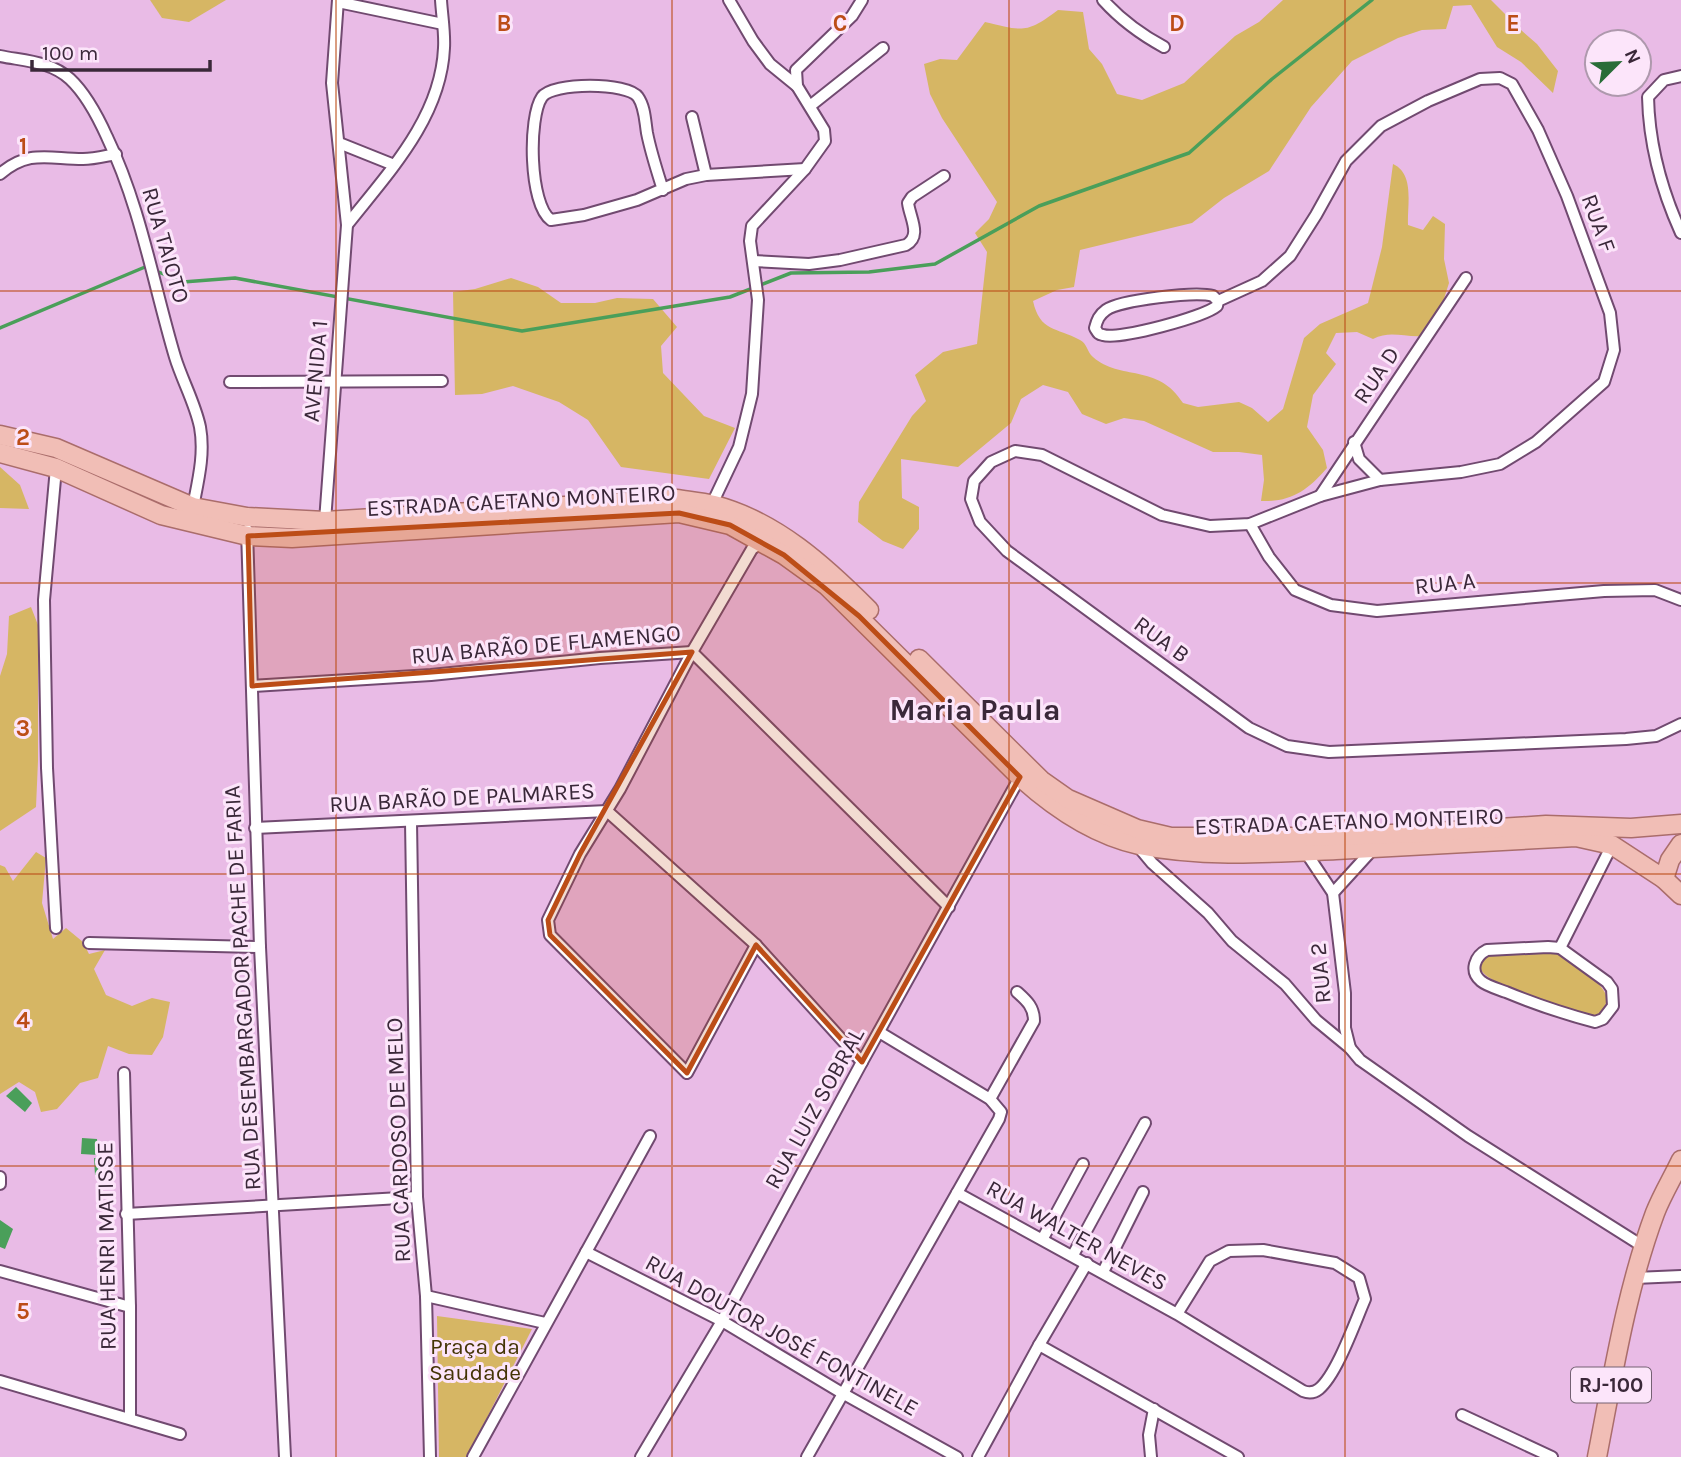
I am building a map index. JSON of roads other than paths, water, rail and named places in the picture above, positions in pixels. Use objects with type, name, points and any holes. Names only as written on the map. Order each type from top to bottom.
[{"type":"main road","name":"ESTRADA CAETANO MONTEIRO","points":[[0,435],[56,448],[192,507],[247,517],[325,521],[676,499],[712,504],[736,512],[769,537],[827,568],[1041,780],[1068,799],[1137,829],[1171,837],[1290,837],[1546,825],[1631,828],[1681,824]]},
{"type":"main road","name":"ESTRADA CAETANO MONTEIRO","points":[[0,453],[56,468],[162,515],[248,536],[292,538],[679,513],[730,525],[769,537],[784,555],[827,586],[1044,799],[1090,827],[1137,844],[1179,850],[1305,851],[1576,837],[1612,845],[1664,879],[1681,895]]},
{"type":"main road","points":[[1664,879],[1670,860],[1681,844]]},
{"type":"main road","name":"RJ-100","points":[[1597,1457],[1635,1278],[1656,1211],[1681,1160]]},
{"type":"street","points":[[347,225],[394,165],[425,118],[436,93],[444,48],[441,0]]},
{"type":"street","points":[[712,504],[739,447],[752,394],[758,300],[750,241],[752,226],[805,169],[825,141],[824,130],[797,86],[770,64],[729,0]]},
{"type":"street","points":[[797,86],[796,70],[852,16],[862,0]]},
{"type":"street","points":[[1103,0],[1117,17],[1142,36],[1164,47]]},
{"type":"street","points":[[338,1],[443,24]]},
{"type":"street","name":"AVENIDA 1","points":[[325,521],[347,225],[332,83],[338,1]]},
{"type":"street","points":[[810,106],[883,48]]},
{"type":"street","name":"RUA TAIOTO","points":[[0,56],[34,61],[54,68],[71,80],[96,114],[116,154],[135,203],[176,358],[200,429],[202,455],[192,507]]},
{"type":"street","points":[[1681,76],[1664,80],[1648,97],[1648,125],[1670,208],[1681,233]]},
{"type":"street","name":"RUA F","points":[[1217,301],[1262,281],[1290,256],[1317,215],[1346,162],[1381,126],[1428,101],[1480,79],[1500,78],[1512,84],[1538,131],[1567,196],[1610,313],[1614,350],[1604,382],[1536,442],[1500,464],[1461,472],[1380,480],[1320,496],[1250,524]]},
{"type":"street","points":[[663,190],[643,107],[636,94],[625,88],[609,86],[557,88],[542,96],[534,123],[533,163],[537,193],[547,218],[551,220],[584,215],[637,200],[663,190],[686,179],[706,175],[805,169]]},
{"type":"street","points":[[692,117],[706,175]]},
{"type":"street","points":[[339,144],[394,165]]},
{"type":"street","points":[[0,174],[11,164],[34,156],[86,159],[116,154]]},
{"type":"street","points":[[753,261],[809,264],[906,245],[916,234],[908,203],[912,197],[944,176]]},
{"type":"street","name":"RUA D","points":[[1320,496],[1466,278]]},
{"type":"street","name":"RUA F","points":[[1199,294],[1213,296],[1217,301],[1217,306],[1210,312],[1133,333],[1106,336],[1099,334],[1095,328],[1097,318],[1106,310],[1120,304],[1199,294]]},
{"type":"street","points":[[230,382],[442,381]]},
{"type":"street","points":[[1354,442],[1359,459],[1380,480]]},
{"type":"street","name":"RUA B","points":[[1250,524],[1210,526],[1162,515],[1042,455],[1015,451],[991,462],[974,481],[971,499],[981,522],[1007,551],[1249,728],[1287,746],[1329,752],[1626,739],[1656,736],[1681,724]]},
{"type":"street","points":[[56,468],[44,600],[47,768],[56,928]]},
{"type":"street","name":"RUA DESEMBARGADOR PACHE DE FARIA","points":[[247,517],[255,828],[285,1457]]},
{"type":"street","name":"RUA A","points":[[1250,524],[1269,557],[1295,590],[1331,605],[1377,611],[1492,599],[1642,590],[1655,590],[1681,600]]},
{"type":"street","points":[[756,945],[687,1073],[550,935],[548,920],[580,854],[607,811],[692,652],[752,549],[769,537]]},
{"type":"street","name":"RUA BARÃO DE FLAMENGO","points":[[252,686],[692,652],[948,907]]},
{"type":"street","name":"RUA LUIZ SOBRAL","points":[[641,1457],[722,1321],[1020,777]]},
{"type":"street","name":"RUA BARÃO DE PALMARES","points":[[255,828],[607,811],[756,945],[862,1062]]},
{"type":"street","name":"RUA CARDOSO DE MELO","points":[[411,822],[417,1197],[425,1296],[430,1457]]},
{"type":"street","points":[[1137,844],[1152,863],[1202,907],[1232,941],[1285,984],[1316,1020],[1350,1048],[1360,1060],[1452,1125],[1644,1247]]},
{"type":"street","points":[[1560,948],[1612,845]]},
{"type":"street","points":[[1333,892],[1374,848]]},
{"type":"street","name":"RUA 2","points":[[1305,851],[1333,892],[1345,993],[1345,1028],[1350,1048]]},
{"type":"street","points":[[89,943],[260,947]]},
{"type":"street","points":[[1560,948],[1607,982],[1612,989],[1613,1006],[1603,1019],[1595,1022],[1545,1008],[1484,983],[1476,974],[1475,962],[1481,952],[1487,950],[1560,948]]},
{"type":"street","points":[[990,1099],[1034,1021],[1031,1004],[1017,992]]},
{"type":"street","points":[[807,1457],[1001,1112],[990,1099],[879,1032]]},
{"type":"street","name":"RUA HENRI MATISSE","points":[[124,1073],[130,1418]]},
{"type":"street","points":[[1073,1255],[1145,1123]]},
{"type":"street","points":[[473,1457],[650,1136]]},
{"type":"street","points":[[1043,1238],[1083,1164]]},
{"type":"street","points":[[0,1177],[0,1184]]},
{"type":"street","points":[[1103,1272],[1143,1192]]},
{"type":"street","name":"RUA WALTER NEVES","points":[[957,1193],[1043,1238],[1310,1393],[1318,1390],[1334,1367],[1365,1299],[1359,1278],[1335,1263],[1262,1250],[1229,1251],[1210,1261],[1177,1314]]},
{"type":"street","points":[[126,1214],[417,1197]]},
{"type":"street","name":"RUA DOUTOR JOSÉ FONTINELE","points":[[586,1252],[722,1321],[842,1393],[957,1457]]},
{"type":"street","points":[[978,1457],[1087,1263]]},
{"type":"street","points":[[0,1271],[130,1307]]},
{"type":"street","points":[[1635,1278],[1681,1276]]},
{"type":"street","points":[[425,1296],[544,1324]]},
{"type":"street","points":[[1039,1345],[1238,1457]]},
{"type":"street","points":[[0,1381],[180,1434]]},
{"type":"street","points":[[1151,1457],[1149,1434],[1154,1409]]},
{"type":"street","points":[[1462,1415],[1552,1457]]},
{"type":"waterway","points":[[156,271],[183,282],[235,278],[522,331],[730,297],[791,273],[869,272],[935,264],[1039,206],[1189,153],[1272,79],[1372,0]]},
{"type":"waterway","points":[[0,328],[145,267],[149,268]]},
{"type":"district","name":"Maria Paula","points":[[975,710]]},
{"type":"park label","name":"Praça da Saudade","points":[[475,1359]]}]
